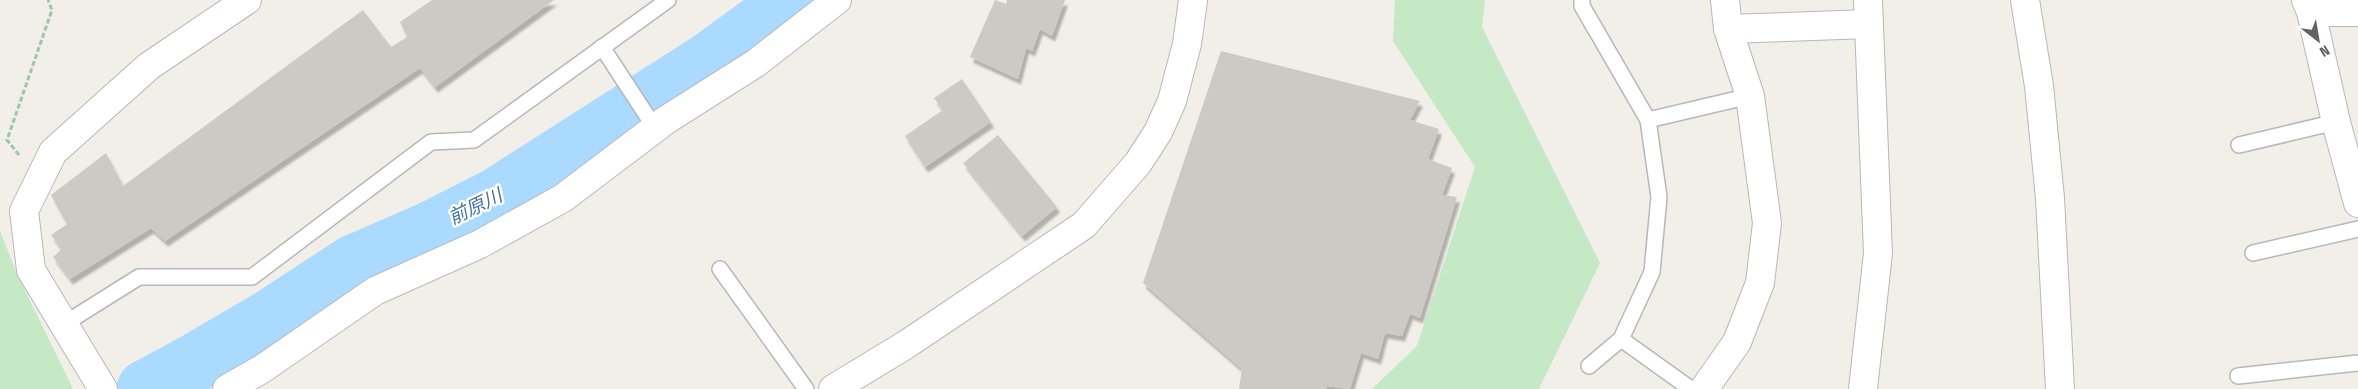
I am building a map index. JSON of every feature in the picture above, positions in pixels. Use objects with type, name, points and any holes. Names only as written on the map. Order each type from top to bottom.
[{"type":"street","points":[[102,389],[31,270],[24,211],[53,152],[149,66],[247,0]]},
{"type":"street","points":[[227,389],[262,369],[375,291],[480,244],[563,198],[655,128],[756,63],[838,0]]},
{"type":"street","points":[[833,389],[907,344],[1084,226],[1138,164],[1158,132],[1172,102],[1187,44],[1194,0]]},
{"type":"street","points":[[1704,389],[1738,342],[1760,283],[1767,223],[1750,96],[1728,29],[1725,0]]},
{"type":"street","points":[[2025,0],[2039,86],[2048,180],[2060,389]]},
{"type":"street","points":[[2358,12],[2308,6],[2358,203]]},
{"type":"street","points":[[1728,29],[1869,12],[1878,253],[1863,389]]},
{"type":"lane","points":[[64,324],[139,277],[252,277],[431,142],[474,140],[668,0]]},
{"type":"lane","points":[[1582,0],[1582,6],[1648,120],[1659,197],[1652,272],[1621,339],[1589,366]]},
{"type":"lane","points":[[602,47],[655,128]]},
{"type":"lane","points":[[1648,120],[1750,96]]},
{"type":"lane","points":[[2239,145],[2336,122]]},
{"type":"lane","points":[[2254,253],[2358,229]]},
{"type":"lane","points":[[720,269],[806,389]]},
{"type":"lane","points":[[1621,339],[1691,389]]},
{"type":"lane","points":[[2238,376],[2358,363]]},
{"type":"path","points":[[7,140],[52,10],[48,0]]},
{"type":"green space","points":[[1395,0],[1485,0],[1482,27],[1600,263],[1539,389],[1372,389],[1417,346],[1475,167],[1393,41]]},
{"type":"green space","points":[[0,231],[17,274],[73,389],[0,389]]},
{"type":"building","points":[[432,0],[554,0],[435,87],[420,68],[165,241],[151,228],[70,279],[53,257],[62,249],[51,235],[67,224],[51,195],[106,153],[123,186],[363,10],[391,47],[407,37],[400,22]]},
{"type":"building","points":[[995,0],[1006,4],[1007,0],[1065,0],[1052,36],[1040,29],[1032,51],[1026,48],[1018,79],[970,57]]},
{"type":"building","points":[[1221,51],[1420,101],[1410,120],[1439,129],[1428,159],[1452,168],[1442,195],[1457,197],[1420,318],[1410,314],[1402,336],[1385,333],[1378,359],[1361,353],[1350,389],[1327,386],[1326,389],[1239,389],[1242,369],[1143,283]]},
{"type":"building","points":[[962,79],[991,122],[925,167],[905,136],[943,110],[934,98]]},
{"type":"building","points":[[998,135],[1057,207],[1022,236],[963,163]]},
{"type":"waterway","name":"前原川","points":[[146,389],[268,320],[354,264],[430,231],[497,197],[710,61],[772,16],[790,0]]}]
